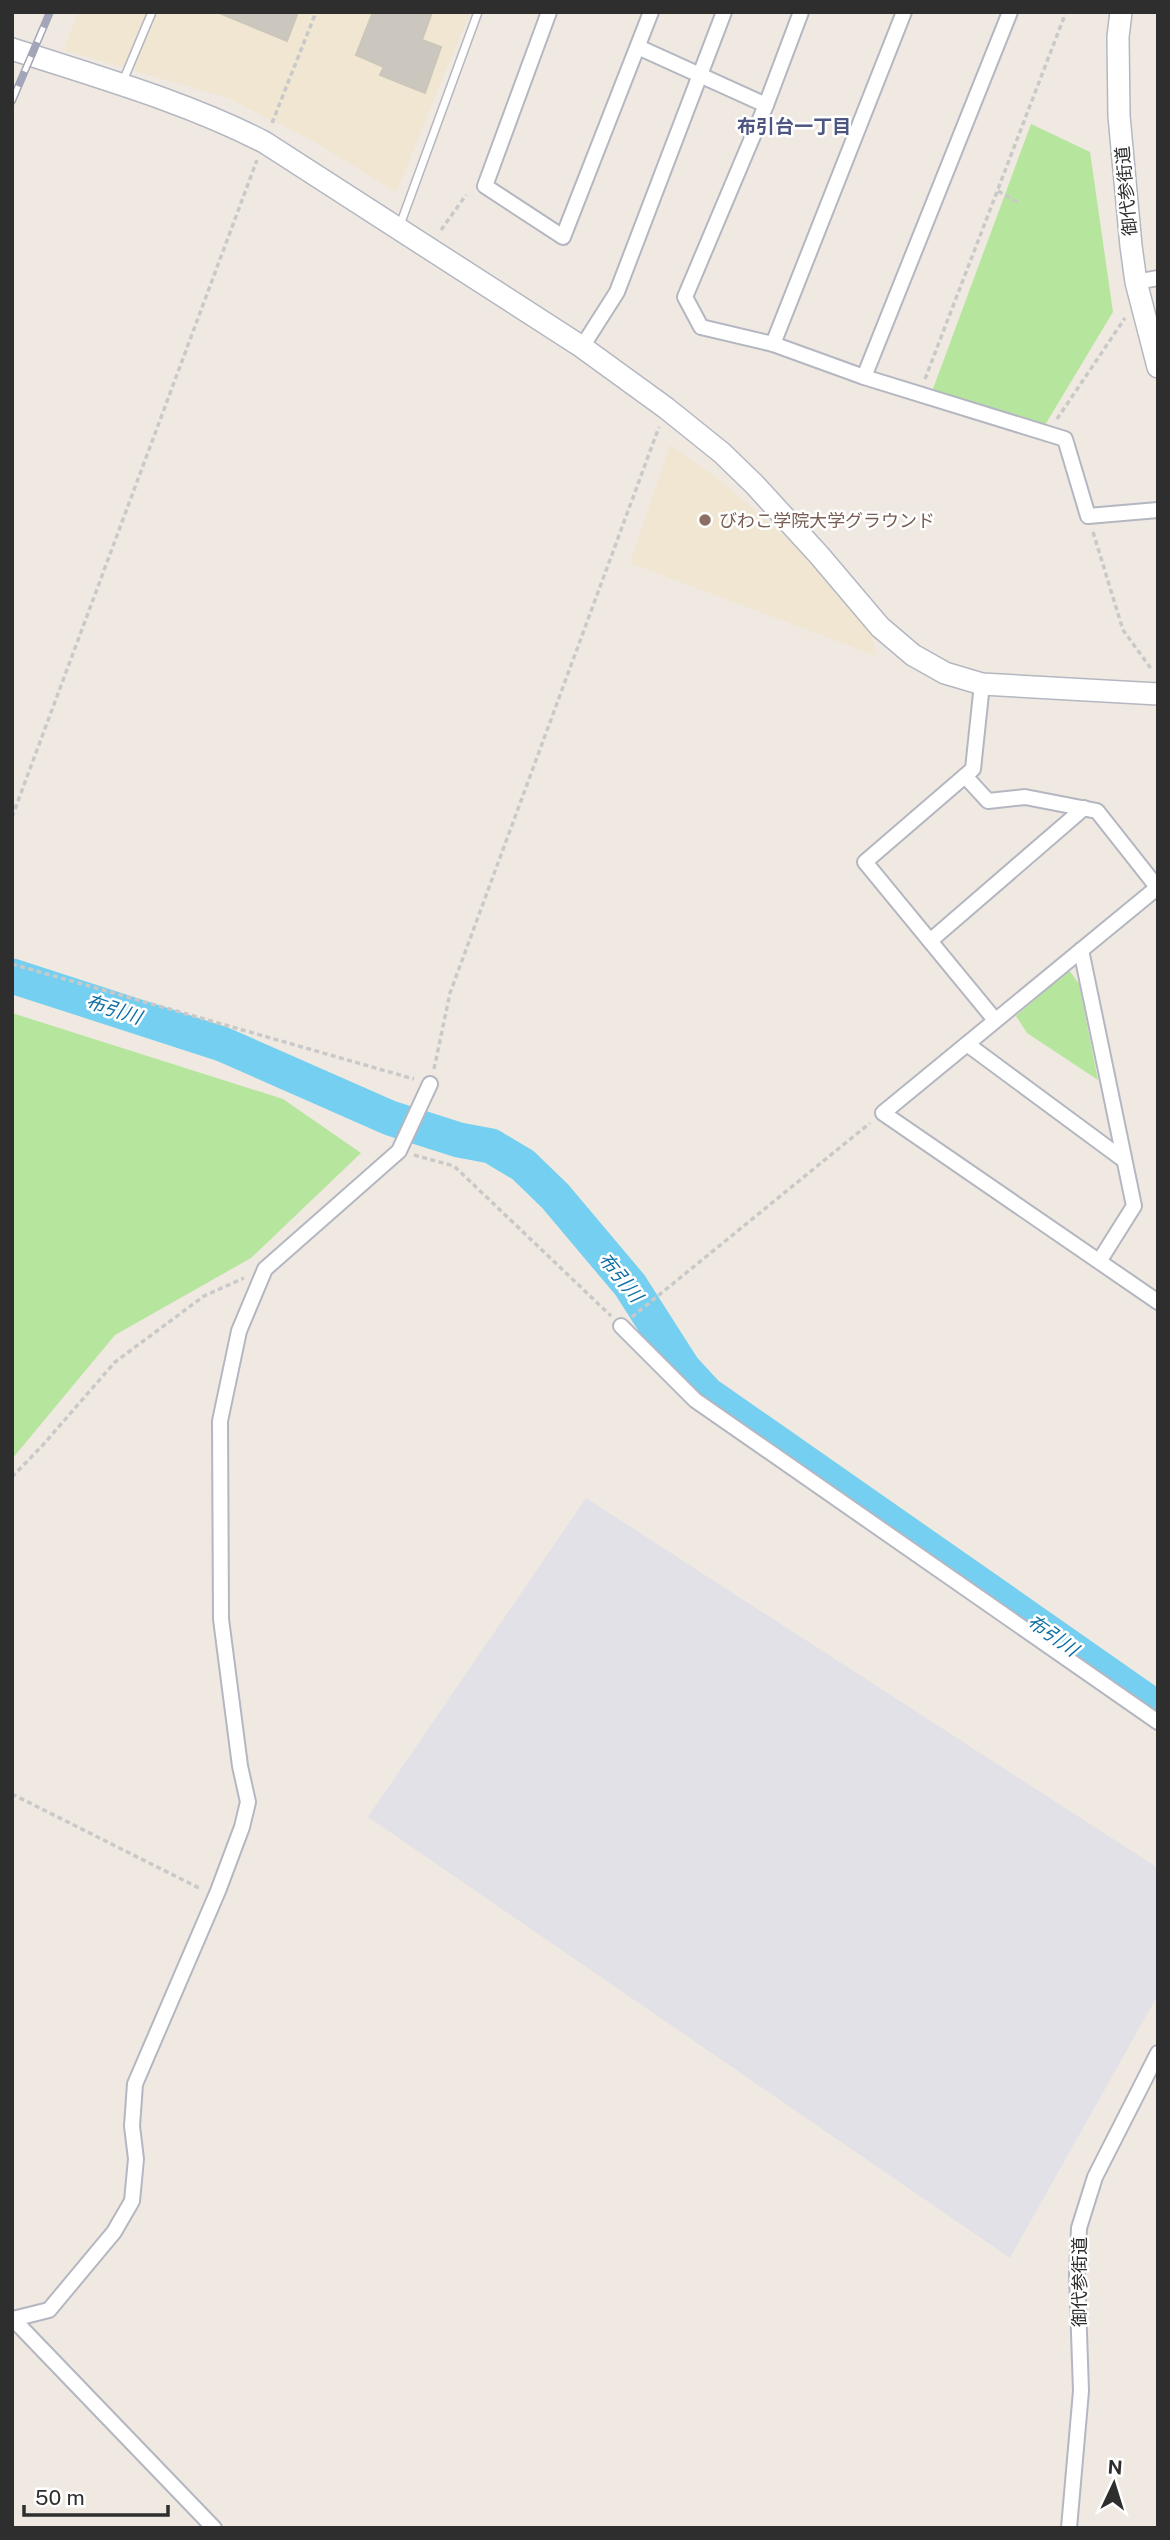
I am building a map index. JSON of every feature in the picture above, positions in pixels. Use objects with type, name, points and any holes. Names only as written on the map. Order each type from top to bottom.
[{"type":"street","points":[[550,12],[485,186],[563,237],[651,12]]},
{"type":"street","points":[[582,346],[617,292],[724,12]]},
{"type":"street","points":[[802,12],[685,297],[701,327],[772,344],[864,377],[1065,439],[1088,516],[1158,510]]},
{"type":"street","points":[[772,344],[904,12]]},
{"type":"street","points":[[864,377],[1010,12]]},
{"type":"street","name":"御代参街道","points":[[1121,12],[1118,37],[1119,116],[1124,189],[1136,282],[1158,368]]},
{"type":"street","points":[[638,47],[766,105]]},
{"type":"street","points":[[12,49],[225,122],[264,142],[582,346],[722,453],[819,555],[880,627],[912,655],[946,673],[982,684],[1158,694]]},
{"type":"street","points":[[1136,282],[1158,278]]},
{"type":"street","points":[[982,684],[973,769],[865,862],[995,1020]]},
{"type":"street","points":[[965,776],[988,801],[1026,797],[1097,811],[1158,887],[883,1113],[1158,1302]]},
{"type":"street","points":[[930,941],[1084,808]]},
{"type":"street","points":[[1081,950],[1134,1206],[1100,1260]]},
{"type":"street","points":[[967,1044],[1125,1160]]},
{"type":"street","points":[[13,2318],[49,2310],[114,2232],[132,2201],[136,2159],[132,2126],[135,2084],[215,1897],[242,1827],[248,1802],[240,1766],[221,1619],[220,1421],[239,1331],[265,1269],[402,1147],[430,1084]]},
{"type":"street","points":[[621,1326],[695,1399],[1158,1722]]},
{"type":"street","name":"御代参街道","points":[[1069,2528],[1081,2391],[1077,2274],[1079,2228],[1095,2177],[1158,2053]]},
{"type":"street","points":[[13,2318],[215,2528]]},
{"type":"lane","points":[[121,85],[152,12]]},
{"type":"lane","points":[[398,229],[478,12]]},
{"type":"path","points":[[12,817],[264,142],[316,12]]},
{"type":"path","points":[[919,393],[1066,12]]},
{"type":"path","points":[[998,191],[1019,203]]},
{"type":"path","points":[[441,230],[466,195]]},
{"type":"path","points":[[1048,432],[1129,312]]},
{"type":"path","points":[[12,964],[430,1084],[450,993],[666,408]]},
{"type":"path","points":[[1088,516],[1123,630],[1152,670]]},
{"type":"path","points":[[402,1147],[454,1166],[621,1326],[883,1113]]},
{"type":"path","points":[[12,1477],[43,1446],[115,1362],[204,1296],[265,1269]]},
{"type":"path","points":[[12,1794],[215,1897]]},
{"type":"shaded area","points":[[78,12],[470,12],[396,192],[315,142],[228,98],[64,50]]},
{"type":"shaded area","name":"びわこ学院大学グラウンド","points":[[670,445],[721,481],[809,558],[872,637],[877,656],[630,563]]},
{"type":"shaded area","points":[[586,1498],[1158,1868],[1158,1995],[1010,2258],[368,1817]]},
{"type":"green space","points":[[1031,124],[1090,152],[1113,312],[1042,430],[930,397]]},
{"type":"green space","points":[[1069,970],[1079,984],[1098,1080],[1027,1033],[1016,1016]]},
{"type":"green space","points":[[12,1013],[283,1099],[361,1153],[251,1258],[115,1335],[12,1459]]},
{"type":"building","points":[[217,12],[298,12],[287,41]]},
{"type":"building","points":[[373,12],[432,12],[422,40],[441,47],[425,93],[380,75],[384,67],[356,55]]},
{"type":"waterway","name":"布引川","points":[[12,976],[222,1044],[390,1118],[459,1140],[491,1146],[523,1165],[555,1196],[630,1285],[683,1368],[707,1394],[1158,1709]]},
{"type":"railway","points":[[12,101],[50,12]]},
{"type":"place","name":"びわこ学院大学グラウンド","points":[[705,520]]},
{"type":"district","name":"布引台一丁目","points":[[794,126]]}]
